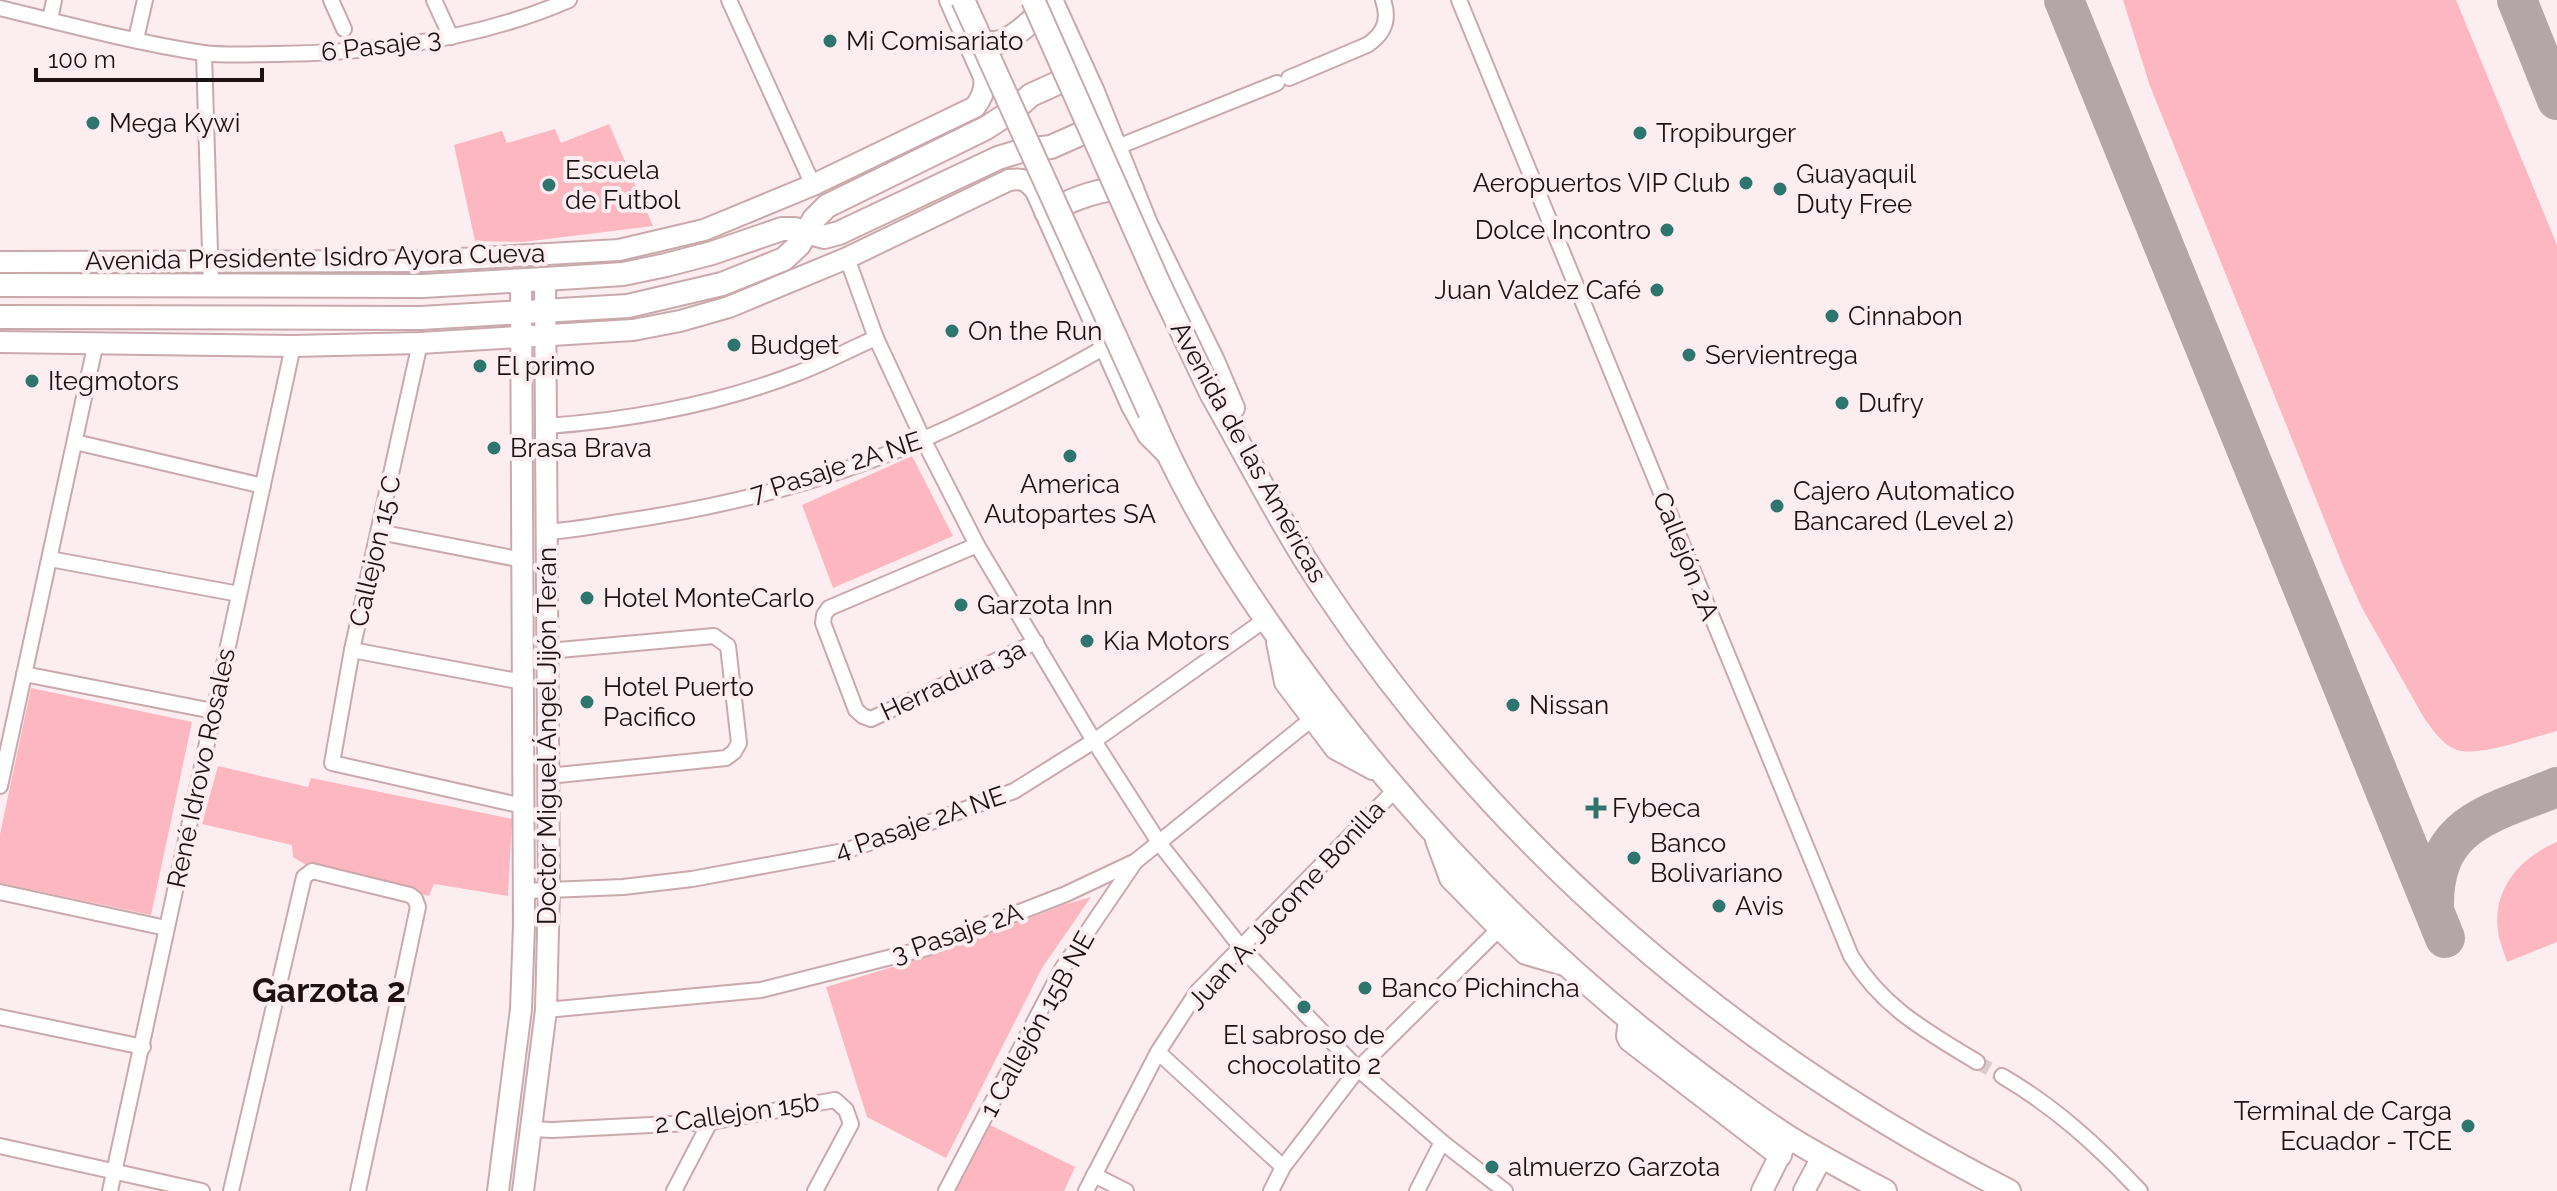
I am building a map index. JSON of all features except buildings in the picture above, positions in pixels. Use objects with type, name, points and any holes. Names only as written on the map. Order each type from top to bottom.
[{"type":"main road","points":[[950,0],[967,38],[993,43],[1008,39],[1040,14],[1050,0],[1234,411],[1244,452]]},
{"type":"main road","points":[[963,0],[1167,454],[1199,514],[1272,628],[1330,708],[1388,781],[1502,904],[1630,1020],[1630,1040],[1785,1146],[1822,1157],[1885,1191]]},
{"type":"main road","name":"Avenida de las Américas","points":[[1033,0],[1211,393],[1291,537],[1379,666],[1457,763],[1562,873],[1630,936],[1732,1020],[1896,1129],[2009,1191]]},
{"type":"main road","name":"Avenida Presidente Isidro Ayora Cueva","points":[[0,262],[424,261],[619,250],[704,230],[813,185],[975,107],[985,85],[967,38]]},
{"type":"main road","points":[[0,317],[421,318],[628,306],[722,284],[784,259],[799,245],[814,219],[827,206],[986,128],[1031,95],[1062,81],[1080,64]]},
{"type":"main road","name":"Avenida Presidente Isidro Ayora Cueva","points":[[0,285],[423,286],[623,274],[712,253],[782,229],[824,237],[839,233],[998,158],[1024,150],[1051,147],[1087,131],[1110,138]]},
{"type":"main road","points":[[0,342],[293,346],[420,343],[633,330],[729,307],[847,258],[1009,180],[1020,178],[1028,181],[1036,191],[1148,435],[1167,454]]},
{"type":"main road","points":[[1046,212],[1080,196],[1132,189]]},
{"type":"main road","name":"Doctor Miguel Ángel Jijón Terán","points":[[523,1191],[546,1010],[549,891],[545,279]]},
{"type":"main road","name":"Doctor Miguel Ángel Jijón Terán","points":[[498,1191],[521,1009],[524,891],[521,280]]},
{"type":"main road","points":[[1272,628],[1286,682],[1313,718],[1336,748],[1388,781]]},
{"type":"main road","points":[[1434,832],[1451,878],[1500,928],[1526,953],[1569,966]]},
{"type":"main road","points":[[1762,1191],[1785,1146]]},
{"type":"main road","points":[[1804,1191],[1822,1157]]},
{"type":"street","points":[[50,20],[54,0]]},
{"type":"street","points":[[136,39],[145,0]]},
{"type":"street","points":[[331,0],[344,29]]},
{"type":"street","points":[[434,0],[451,37]]},
{"type":"street","name":"6 Pasaje 3","points":[[0,8],[204,53],[358,52],[451,37],[546,10],[569,0]]},
{"type":"street","points":[[729,0],[813,185]]},
{"type":"street","name":"Callejón 2A","points":[[1459,0],[1851,956],[1877,993],[1911,1022],[1977,1062]]},
{"type":"street","points":[[1110,138],[1283,80],[1367,45],[1376,39],[1386,22],[1384,2]]},
{"type":"street","points":[[204,53],[211,285]]},
{"type":"street","points":[[847,258],[876,338],[977,545],[1094,741],[1160,844],[1240,946],[1358,1069],[1442,1142],[1505,1191]]},
{"type":"street","points":[[547,426],[632,417],[716,399],[798,373],[876,338]]},
{"type":"street","points":[[0,786],[96,342]]},
{"type":"street","name":"Callejon 15 C","points":[[420,343],[331,759],[335,765],[523,806]]},
{"type":"street","name":"René Idrovo Rosales","points":[[110,1191],[293,346]]},
{"type":"street","name":"7 Pasaje 2A NE","points":[[547,532],[682,512],[837,472],[923,439],[1027,391],[1105,347]]},
{"type":"street","points":[[75,442],[263,486]]},
{"type":"street","points":[[379,532],[523,560]]},
{"type":"street","name":"Herradura 3a","points":[[977,545],[829,608],[823,623],[856,710],[871,719],[1036,642]]},
{"type":"street","points":[[50,559],[239,594]]},
{"type":"street","name":"4 Pasaje 2A NE","points":[[524,891],[692,879],[844,851],[1014,791],[1272,628]]},
{"type":"street","points":[[548,651],[714,636],[728,646],[739,743],[726,758],[548,776]]},
{"type":"street","points":[[352,650],[523,682]]},
{"type":"street","points":[[24,674],[213,711]]},
{"type":"street","name":"3 Pasaje 2A","points":[[546,1010],[761,990],[927,948],[1066,894],[1136,861],[1313,718]]},
{"type":"street","name":"Juan A. Jacome Bonilla","points":[[1086,1191],[1158,1052],[1197,992],[1388,781]]},
{"type":"street","name":"1 Callejón 15B NE","points":[[946,1191],[1062,969],[1136,861]]},
{"type":"street","points":[[231,1191],[304,877],[312,871],[410,895],[418,907],[358,1191]]},
{"type":"street","points":[[0,892],[166,928]]},
{"type":"street","points":[[1271,1191],[1283,1167],[1358,1069],[1500,928]]},
{"type":"street","points":[[0,1017],[143,1047]]},
{"type":"street","points":[[1158,1052],[1283,1167]]},
{"type":"street","points":[[2002,1076],[2055,1110],[2140,1191]]},
{"type":"street","name":"2 Callejon 15b","points":[[532,1129],[710,1122],[835,1100],[846,1110],[851,1124],[815,1191]]},
{"type":"street","points":[[674,1191],[710,1122]]},
{"type":"street","points":[[1417,1191],[1442,1142]]},
{"type":"street","points":[[0,1146],[202,1191]]},
{"type":"street","points":[[1094,1175],[1126,1191]]},
{"type":"shaded area","points":[[2123,0],[2456,0],[2557,245],[2557,731],[2471,752],[2456,750],[2445,743],[2424,718],[2362,608],[2343,566],[2150,86]]},
{"type":"shaded area","name":"Escuela de Futbol","points":[[609,124],[653,226],[523,242],[475,241],[454,145],[502,131],[507,143],[555,129],[561,143]]},
{"type":"shaded area","points":[[912,456],[953,536],[833,588],[802,505]]},
{"type":"shaded area","points":[[31,688],[192,722],[151,915],[0,883],[0,834]]},
{"type":"shaded area","points":[[218,766],[308,787],[311,778],[512,819],[508,896],[434,884],[429,896],[306,865],[293,857],[292,845],[202,824]]},
{"type":"shaded area","points":[[2557,842],[2557,942],[2507,962],[2497,916],[2505,888],[2532,856]]},
{"type":"shaded area","points":[[1091,897],[1042,968],[946,1158],[867,1117],[826,987],[932,955]]},
{"type":"shaded area","points":[[990,1125],[1075,1167],[1064,1191],[956,1191]]},
{"type":"taxiway","points":[[2064,0],[2445,938]]},
{"type":"taxiway","points":[[2517,0],[2557,100]]},
{"type":"taxiway","points":[[2434,909],[2436,880],[2443,857],[2455,839],[2489,815],[2557,787]]},
{"type":"tunnel","points":[[1977,1062],[2002,1076]]},
{"type":"place","name":"Mi Comisariato","points":[[830,41]]},
{"type":"place","name":"Mega Kywi","points":[[93,123]]},
{"type":"place","name":"Tropiburger","points":[[1640,133]]},
{"type":"place","name":"Aeropuertos VIP Club","points":[[1746,183]]},
{"type":"place","name":"Escuela de Futbol","points":[[549,185]]},
{"type":"place","name":"Guayaquil Duty Free","points":[[1780,189]]},
{"type":"place","name":"Dolce Incontro","points":[[1667,230]]},
{"type":"place","name":"Juan Valdez Café","points":[[1657,290]]},
{"type":"place","name":"Cinnabon","points":[[1832,316]]},
{"type":"place","name":"On the Run","points":[[952,331]]},
{"type":"place","name":"Budget","points":[[734,345]]},
{"type":"place","name":"Servientrega","points":[[1689,355]]},
{"type":"place","name":"El primo","points":[[480,366]]},
{"type":"place","name":"Itegmotors","points":[[32,381]]},
{"type":"place","name":"Dufry","points":[[1842,403]]},
{"type":"place","name":"Brasa Brava","points":[[494,448]]},
{"type":"place","name":"America Autopartes SA","points":[[1070,456]]},
{"type":"place","name":"Cajero Automatico Bancared (Level 2)","points":[[1777,506]]},
{"type":"place","name":"Hotel MonteCarlo","points":[[587,598]]},
{"type":"place","name":"Garzota Inn","points":[[961,605]]},
{"type":"place","name":"Kia Motors","points":[[1087,641]]},
{"type":"place","name":"Hotel Puerto Pacifico","points":[[587,702]]},
{"type":"place","name":"Nissan","points":[[1513,705]]},
{"type":"place","name":"Fybeca","points":[[1596,808]]},
{"type":"place","name":"Banco Bolivariano","points":[[1634,858]]},
{"type":"place","name":"Avis","points":[[1719,906]]},
{"type":"place","name":"Banco Pichincha","points":[[1365,988]]},
{"type":"place","name":"El sabroso de chocolatito 2","points":[[1304,1007]]},
{"type":"place","name":"Terminal de Carga Ecuador - TCE","points":[[2468,1126]]},
{"type":"place","name":"almuerzo Garzota","points":[[1492,1167]]},
{"type":"district","name":"Garzota 2","points":[[329,990]]}]
